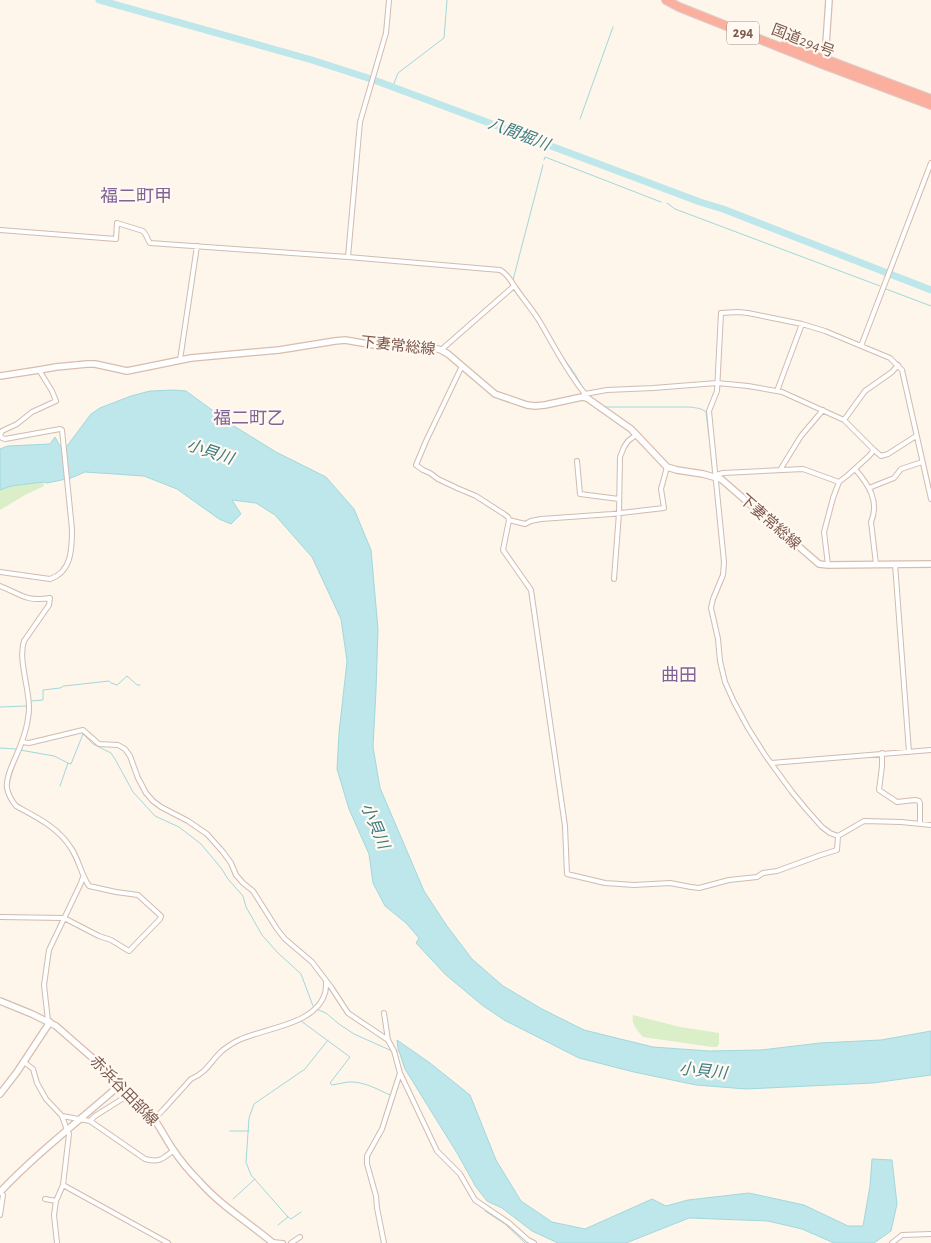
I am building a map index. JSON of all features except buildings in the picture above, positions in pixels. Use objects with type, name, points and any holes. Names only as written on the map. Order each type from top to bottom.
[{"type":"highway","name":"国道294号","points":[[666,0],[679,7],[822,61],[931,99]]},
{"type":"highway","name":"国道294号","points":[[676,0],[931,105]]},
{"type":"main road","points":[[822,61],[826,44],[829,0]]},
{"type":"main road","name":"下妻常総線","points":[[0,376],[87,364],[126,371],[191,358],[279,350],[340,340],[441,350],[496,394],[535,406],[545,406],[585,396]]},
{"type":"main road","points":[[585,396],[631,429],[667,467]]},
{"type":"main road","name":"下妻常総線","points":[[667,467],[716,476],[721,479],[819,564],[931,564]]},
{"type":"main road","name":"赤浜谷田部線","points":[[0,1001],[49,1022],[79,1045],[121,1084],[154,1119],[174,1150],[200,1183],[236,1216],[272,1242]]},
{"type":"main road","points":[[0,1094],[24,1062],[49,1022]]},
{"type":"main road","points":[[2,1194],[26,1165],[121,1084]]},
{"type":"street","points":[[348,257],[360,122],[386,33],[389,0]]},
{"type":"street","points":[[861,346],[931,163]]},
{"type":"street","points":[[0,230],[116,239],[117,223],[143,231],[150,243],[500,270],[505,272],[535,315],[585,396],[607,390],[718,383],[748,386],[782,392],[844,420],[881,456],[888,454],[916,436]]},
{"type":"street","points":[[180,360],[197,246]]},
{"type":"street","points":[[441,350],[514,286]]},
{"type":"street","points":[[931,499],[902,370],[898,365],[890,358],[825,331],[802,324],[748,313],[722,313],[717,391],[709,411],[724,562],[723,575],[711,608],[725,682],[734,702],[765,755],[806,809],[830,833],[838,836],[864,822],[901,822],[931,825]]},
{"type":"street","points":[[777,391],[802,324]]},
{"type":"street","points":[[844,420],[865,390],[892,372],[898,365]]},
{"type":"street","points":[[462,366],[416,465],[438,479],[476,496],[504,514],[509,520],[525,524],[541,519],[582,517],[664,508],[661,489],[667,467]]},
{"type":"street","points":[[0,572],[50,579],[62,573],[69,560],[72,543],[62,430],[5,439],[0,435],[2,431],[17,424],[32,412],[56,401],[39,370]]},
{"type":"street","points":[[780,470],[801,436],[823,410]]},
{"type":"street","points":[[614,579],[619,513],[620,457],[628,441],[636,434]]},
{"type":"street","points":[[828,565],[824,532],[839,482],[874,450]]},
{"type":"street","points":[[577,460],[580,494],[619,499]]},
{"type":"street","points":[[869,488],[894,478],[901,468],[922,462]]},
{"type":"street","points":[[716,476],[723,473],[803,469],[839,482]]},
{"type":"street","points":[[855,469],[867,484],[872,495],[874,507],[871,522],[876,564]]},
{"type":"street","points":[[509,520],[503,550],[531,590],[565,826],[567,874],[605,883],[634,885],[670,883],[699,888],[729,880],[757,877],[763,873],[777,871],[837,850],[838,836]]},
{"type":"street","points":[[895,564],[908,752]]},
{"type":"street","points":[[0,586],[34,600],[50,598],[49,605],[23,645],[23,665],[29,716],[22,742],[8,778],[7,788],[11,799],[16,806],[58,831],[72,848],[83,877],[89,886],[138,895],[161,916],[129,951],[111,940],[64,918],[0,917]]},
{"type":"street","points":[[22,742],[30,743],[83,730],[99,744],[118,745],[125,749],[146,793],[153,801],[208,834],[231,863],[243,883],[253,891],[277,929],[285,939],[312,962],[348,1013],[388,1040]]},
{"type":"street","points":[[772,763],[931,750]]},
{"type":"street","points":[[882,753],[879,790],[898,802],[919,801],[920,824]]},
{"type":"street","points":[[49,1022],[44,985],[49,950],[83,877]]},
{"type":"street","points":[[154,1119],[192,1078],[209,1067],[222,1050],[239,1040],[300,1019],[312,1011],[319,1005],[325,994],[326,981]]},
{"type":"street","points":[[384,1014],[388,1040],[394,1051],[400,1073],[437,1151],[460,1174],[476,1200],[509,1222],[528,1240],[534,1243]]},
{"type":"street","points":[[24,1062],[33,1069],[46,1099],[62,1116],[69,1134],[63,1184],[56,1201],[54,1215],[57,1243]]},
{"type":"street","points":[[384,1243],[376,1196],[367,1164],[367,1156],[382,1129],[400,1073]]},
{"type":"street","points":[[90,1121],[130,1094]]},
{"type":"street","points":[[62,1116],[90,1121],[145,1159],[156,1162],[174,1150]]},
{"type":"street","points":[[63,1184],[168,1243]]},
{"type":"street","points":[[0,1215],[2,1194]]},
{"type":"street","points":[[45,1199],[56,1201]]},
{"type":"street","points":[[892,1243],[902,1235],[931,1234]]},
{"type":"street","points":[[291,1243],[300,1236]]},
{"type":"street","points":[[272,1242],[284,1243]]},
{"type":"green space","points":[[43,482],[44,486],[0,510],[0,490],[11,486]]},
{"type":"green space","points":[[633,1015],[680,1027],[719,1033],[719,1044],[717,1047],[712,1047],[643,1037],[634,1024]]},
{"type":"water","name":"小貝川","points":[[150,391],[186,391],[234,426],[276,452],[326,477],[354,509],[371,550],[378,629],[373,747],[380,788],[424,891],[472,959],[503,986],[542,1009],[584,1030],[653,1047],[709,1051],[761,1050],[820,1043],[881,1040],[931,1031],[931,1075],[873,1083],[746,1089],[696,1085],[579,1058],[504,1020],[482,1005],[446,975],[416,943],[419,938],[406,923],[385,906],[373,883],[369,854],[349,809],[337,769],[347,661],[341,619],[312,557],[275,515],[256,503],[232,500],[241,514],[231,524],[219,519],[177,489],[144,476],[85,472],[71,478],[47,483],[11,486],[0,490],[0,449],[8,446],[50,444],[55,437],[60,446],[67,446],[91,414],[100,408]]},
{"type":"water","points":[[397,1040],[470,1095],[496,1160],[521,1201],[552,1222],[585,1229],[652,1199],[666,1206],[688,1200],[749,1193],[804,1205],[848,1226],[863,1226],[870,1186],[872,1159],[892,1160],[897,1204],[891,1231],[874,1243],[834,1243],[802,1229],[768,1221],[689,1218],[626,1243],[558,1243],[532,1231],[502,1208],[487,1201],[476,1187],[405,1069]]},
{"type":"waterway","name":"八間堀川","points":[[99,0],[312,60],[374,80],[723,209],[931,290]]},
{"type":"waterway","points":[[393,86],[398,73],[444,38],[447,0]]},
{"type":"waterway","points":[[580,119],[613,27]]},
{"type":"waterway","name":"八間堀川","points":[[547,151],[549,145]]},
{"type":"waterway","points":[[544,160],[545,157],[661,202]]},
{"type":"waterway","points":[[534,310],[513,280],[543,165]]},
{"type":"waterway","points":[[667,203],[675,209],[880,286]]},
{"type":"waterway","points":[[886,289],[931,306]]},
{"type":"waterway","points":[[538,315],[542,322]]},
{"type":"waterway","points":[[562,356],[584,390]]},
{"type":"waterway","points":[[602,406],[690,407],[706,412],[713,468]]},
{"type":"waterway","points":[[31,701],[43,700],[43,690],[109,681],[117,685],[127,676],[137,685],[140,685]]},
{"type":"waterway","points":[[0,707],[27,706]]},
{"type":"waterway","points":[[68,763],[71,764],[83,734],[93,744],[111,753],[133,792],[155,816],[179,827],[201,844],[221,868],[243,896],[246,907],[262,935],[301,974],[313,1006]]},
{"type":"waterway","points":[[0,748],[17,749]]},
{"type":"waterway","points":[[20,750],[54,756],[68,763],[60,786]]},
{"type":"waterway","points":[[316,1009],[326,1013],[354,1034],[392,1051],[398,1051]]},
{"type":"waterway","points":[[301,1021],[350,1057],[330,1083],[332,1085],[348,1082],[359,1083],[390,1095]]},
{"type":"waterway","points":[[278,1225],[288,1217],[251,1175],[246,1162],[249,1118],[254,1104],[305,1069],[328,1040]]},
{"type":"waterway","points":[[230,1131],[249,1131]]},
{"type":"waterway","points":[[233,1199],[255,1179]]},
{"type":"waterway","points":[[485,1211],[505,1224],[525,1243]]},
{"type":"waterway","points":[[287,1216],[291,1219],[301,1212]]},
{"type":"district","name":"福二町甲","points":[[136,197]]},
{"type":"district","name":"福二町乙","points":[[249,419]]},
{"type":"district","name":"曲田","points":[[679,676]]}]
